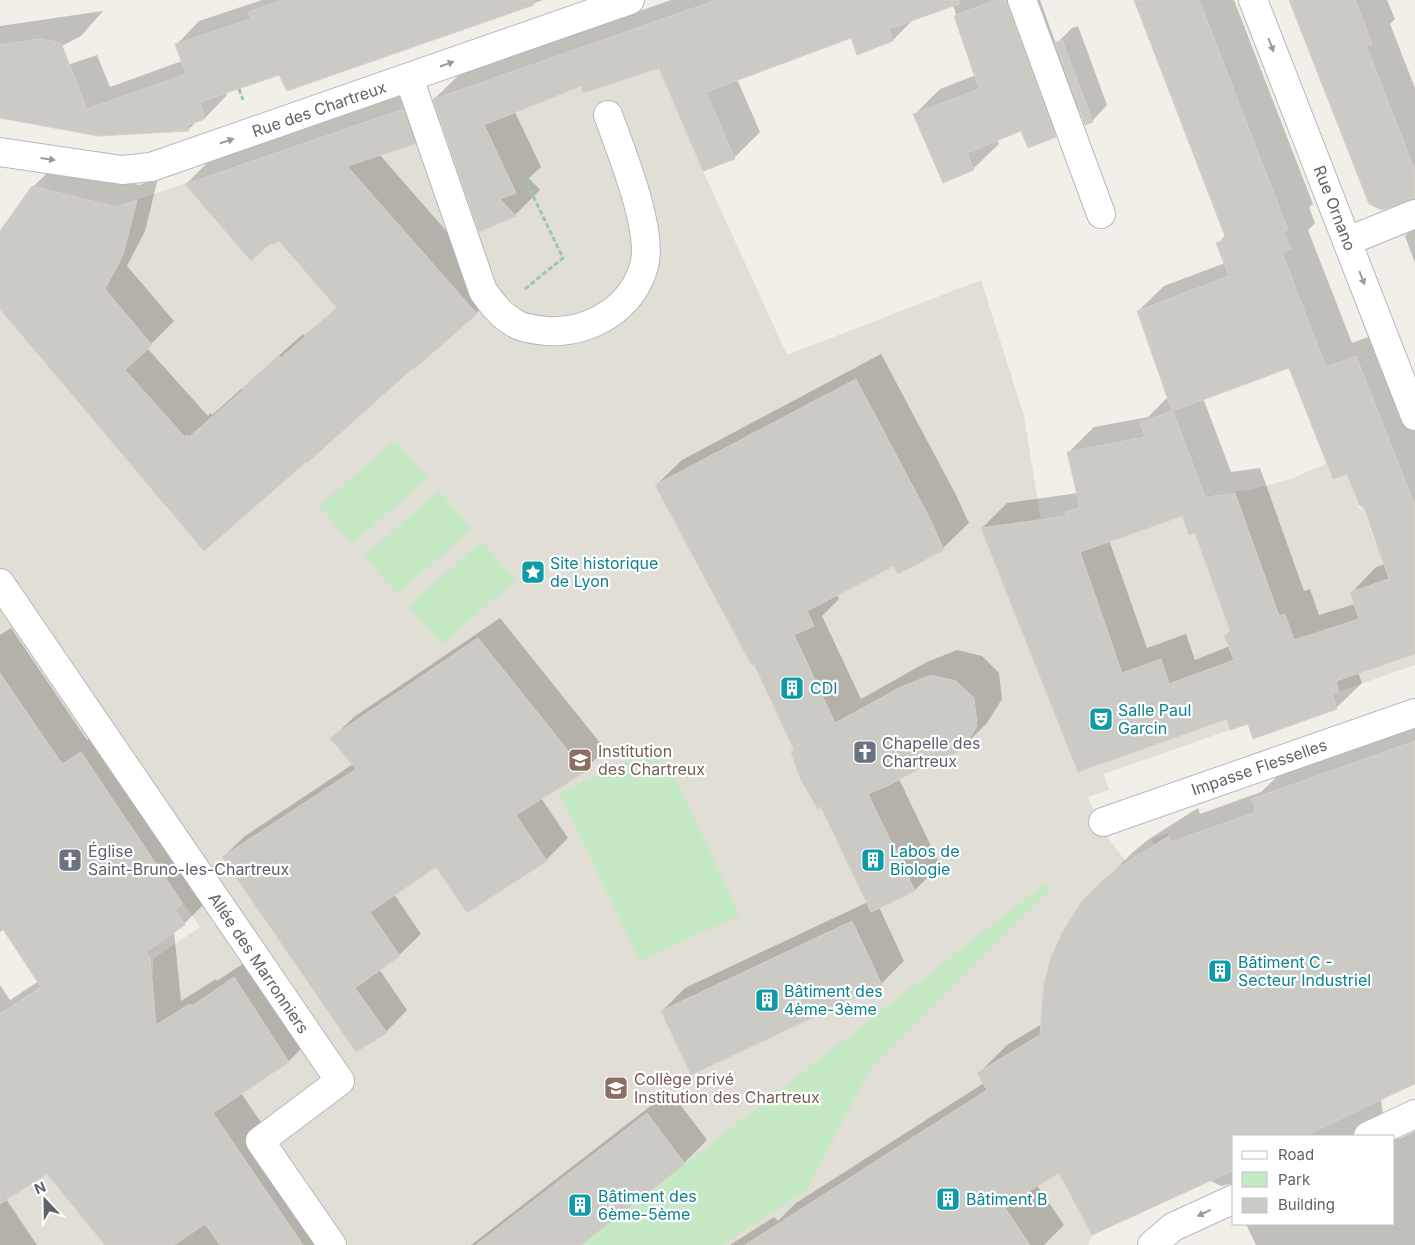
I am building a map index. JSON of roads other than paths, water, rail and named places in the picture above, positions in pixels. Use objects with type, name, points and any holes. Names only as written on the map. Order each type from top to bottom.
[{"type":"street","name":"Rue des Chartreux","points":[[0,152],[122,170],[151,167],[630,0]]},
{"type":"street","points":[[1022,0],[1101,214]]},
{"type":"street","name":"Rue Ornano","points":[[1253,0],[1415,416]]},
{"type":"street","points":[[409,78],[483,291],[497,311],[519,326],[538,330],[560,332],[585,327],[606,318],[632,293],[644,266],[645,234],[634,189],[608,115]]},
{"type":"street","points":[[1348,241],[1415,214]]},
{"type":"street","name":"Allée des Marronniers","points":[[0,583],[340,1081],[260,1141],[332,1245]]},
{"type":"street","name":"Impasse Flesselles","points":[[1103,822],[1415,713]]},
{"type":"street","points":[[1370,1135],[1415,1114]]},
{"type":"street","points":[[1152,1245],[1177,1236],[1232,1200]]},
{"type":"place","name":"Site historique de Lyon","points":[[533,572]]},
{"type":"place","name":"CDI","points":[[792,688]]},
{"type":"place","name":"Salle Paul Garcin","points":[[1101,719]]},
{"type":"place","name":"Chapelle des Chartreux","points":[[865,752]]},
{"type":"place","name":"Institution des Chartreux","points":[[580,760]]},
{"type":"place","name":"Église Saint-Bruno-les-Chartreux","points":[[70,860]]},
{"type":"place","name":"Labos de Biologie","points":[[873,860]]},
{"type":"place","name":"Bâtiment C - Secteur Industriel","points":[[1220,971]]},
{"type":"place","name":"Bâtiment des 4ème-3ème","points":[[767,1000]]},
{"type":"place","name":"Collège privé Institution des Chartreux","points":[[616,1088]]},
{"type":"place","name":"Bâtiment B","points":[[948,1199]]},
{"type":"place","name":"Bâtiment des 6ème-5ème","points":[[580,1205]]}]
